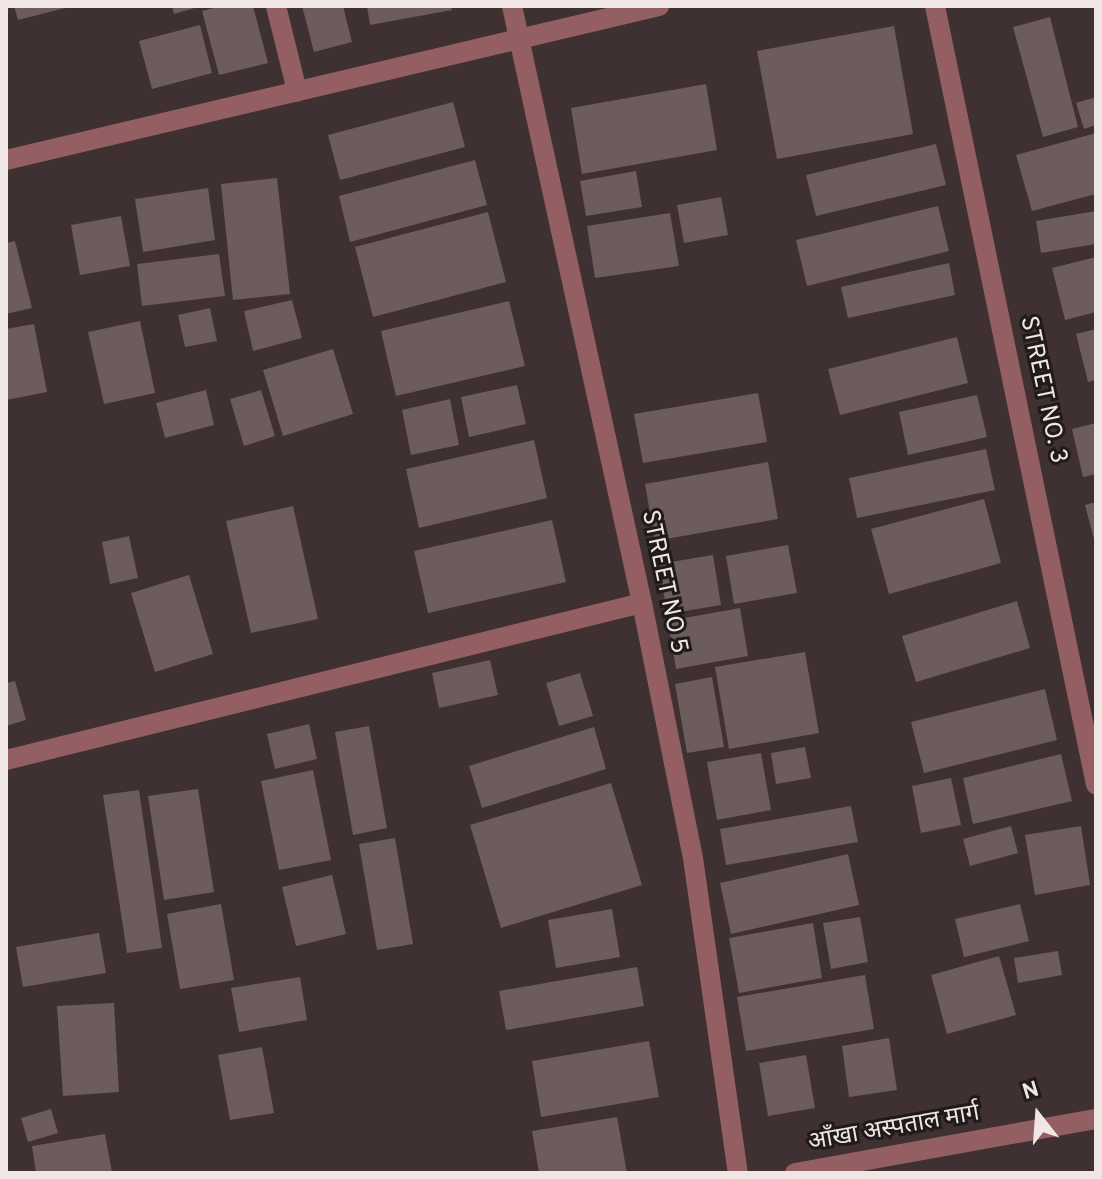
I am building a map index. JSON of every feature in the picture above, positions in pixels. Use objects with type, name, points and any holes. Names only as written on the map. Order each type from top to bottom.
[{"type":"street","points":[[276,6],[297,91]]},
{"type":"street","name":"STREET NO 5","points":[[512,6],[642,603],[693,858],[738,1173]]},
{"type":"street","points":[[6,160],[659,6]]},
{"type":"street","name":"STREET NO. 3","points":[[935,6],[1096,785]]},
{"type":"street","points":[[6,760],[642,603]]},
{"type":"street","name":"आँखा अस्पताल मार्ग","points":[[795,1173],[1096,1119]]},
{"type":"building","points":[[14,6],[69,6],[69,7],[18,20]]},
{"type":"building","points":[[172,6],[198,6],[198,7],[174,14]]},
{"type":"building","points":[[221,6],[253,6],[268,63],[219,75],[202,11]]},
{"type":"building","points":[[302,6],[343,6],[352,42],[314,52]]},
{"type":"building","points":[[367,6],[451,6],[452,10],[370,25]]},
{"type":"building","points":[[1050,17],[1078,127],[1043,137],[1013,27]]},
{"type":"building","points":[[200,25],[212,73],[152,89],[139,41]]},
{"type":"building","points":[[894,26],[913,134],[777,159],[757,51]]},
{"type":"building","points":[[706,84],[717,150],[582,174],[571,108]]},
{"type":"building","points":[[1096,97],[1096,125],[1084,129],[1076,103]]},
{"type":"building","points":[[453,102],[465,147],[340,180],[328,135]]},
{"type":"building","points":[[1096,133],[1096,194],[1032,211],[1016,155]]},
{"type":"building","points":[[936,144],[946,185],[816,216],[806,175]]},
{"type":"building","points":[[475,160],[487,205],[350,242],[339,196]]},
{"type":"building","points":[[636,171],[642,207],[586,216],[580,181]]},
{"type":"building","points":[[277,178],[290,294],[233,300],[221,184]]},
{"type":"building","points":[[208,188],[215,240],[143,252],[135,199]]},
{"type":"building","points":[[721,197],[728,235],[684,243],[677,205]]},
{"type":"building","points":[[938,206],[949,251],[807,286],[796,240]]},
{"type":"building","points":[[1096,211],[1096,244],[1041,253],[1036,221]]},
{"type":"building","points":[[488,212],[506,282],[373,317],[355,247]]},
{"type":"building","points":[[670,213],[679,266],[595,278],[587,226]]},
{"type":"building","points":[[121,216],[130,266],[80,275],[71,225]]},
{"type":"building","points":[[15,241],[32,308],[6,314],[6,243]]},
{"type":"building","points":[[219,254],[225,296],[142,306],[137,264]]},
{"type":"building","points":[[1096,257],[1096,312],[1065,320],[1052,268]]},
{"type":"building","points":[[949,263],[955,295],[848,318],[841,287]]},
{"type":"building","points":[[292,300],[302,338],[253,351],[244,311]]},
{"type":"building","points":[[509,301],[525,366],[396,396],[381,331]]},
{"type":"building","points":[[210,308],[217,341],[185,347],[178,315]]},
{"type":"building","points":[[140,321],[155,393],[104,404],[88,332]]},
{"type":"building","points":[[34,324],[47,392],[6,400],[6,329]]},
{"type":"building","points":[[1096,329],[1096,380],[1088,382],[1076,334]]},
{"type":"building","points":[[957,337],[968,383],[840,415],[828,369]]},
{"type":"building","points":[[333,349],[353,414],[283,436],[263,370]]},
{"type":"building","points":[[517,385],[526,424],[469,437],[461,397]]},
{"type":"building","points":[[206,390],[214,425],[165,438],[156,403]]},
{"type":"building","points":[[261,390],[275,436],[244,446],[230,399]]},
{"type":"building","points":[[758,393],[767,442],[643,463],[634,414]]},
{"type":"building","points":[[977,395],[987,437],[908,455],[899,412]]},
{"type":"building","points":[[450,399],[459,445],[411,455],[402,410]]},
{"type":"building","points":[[1096,423],[1096,474],[1083,477],[1072,429]]},
{"type":"building","points":[[534,440],[547,498],[419,528],[406,469]]},
{"type":"building","points":[[986,449],[995,490],[857,518],[849,478]]},
{"type":"building","points":[[768,462],[778,519],[655,541],[645,484]]},
{"type":"building","points":[[984,499],[1001,563],[889,594],[871,529]]},
{"type":"building","points":[[1096,502],[1096,543],[1095,543],[1085,505]]},
{"type":"building","points":[[293,506],[318,619],[251,633],[226,521]]},
{"type":"building","points":[[552,520],[566,582],[428,613],[414,551]]},
{"type":"building","points":[[129,536],[138,578],[110,584],[102,542]]},
{"type":"building","points":[[788,545],[797,593],[734,604],[726,556]]},
{"type":"building","points":[[713,555],[721,605],[667,614],[659,564]]},
{"type":"building","points":[[189,575],[213,654],[155,672],[131,593]]},
{"type":"building","points":[[1017,601],[1030,648],[916,682],[902,636]]},
{"type":"building","points":[[740,608],[748,656],[676,669],[668,621]]},
{"type":"building","points":[[805,652],[819,733],[729,749],[715,667]]},
{"type":"building","points":[[490,660],[498,695],[439,708],[432,673]]},
{"type":"building","points":[[580,673],[593,716],[559,726],[546,683]]},
{"type":"building","points":[[712,677],[724,747],[687,753],[675,684]]},
{"type":"building","points":[[15,681],[26,720],[6,726],[6,683]]},
{"type":"building","points":[[1045,689],[1057,740],[924,773],[911,722]]},
{"type":"building","points":[[309,724],[317,759],[275,769],[267,734]]},
{"type":"building","points":[[369,726],[387,828],[353,835],[335,732]]},
{"type":"building","points":[[594,727],[606,769],[482,808],[469,766]]},
{"type":"building","points":[[805,747],[811,778],[776,784],[771,753]]},
{"type":"building","points":[[761,753],[771,810],[717,820],[707,762]]},
{"type":"building","points":[[1061,754],[1072,801],[973,824],[963,778]]},
{"type":"building","points":[[313,770],[331,860],[279,870],[261,781]]},
{"type":"building","points":[[951,778],[961,825],[921,833],[912,786]]},
{"type":"building","points":[[611,783],[642,885],[501,928],[470,825]]},
{"type":"building","points":[[198,789],[214,892],[164,900],[148,796]]},
{"type":"building","points":[[139,790],[162,948],[127,953],[103,795]]},
{"type":"building","points":[[851,806],[858,842],[726,865],[720,829]]},
{"type":"building","points":[[1011,826],[1018,853],[970,866],[963,839]]},
{"type":"building","points":[[1081,826],[1090,885],[1035,895],[1025,835]]},
{"type":"building","points":[[395,838],[413,944],[377,950],[359,844]]},
{"type":"building","points":[[848,854],[859,905],[731,934],[720,883]]},
{"type":"building","points":[[332,875],[346,934],[296,946],[282,887]]},
{"type":"building","points":[[221,904],[234,980],[180,989],[167,914]]},
{"type":"building","points":[[1020,904],[1029,941],[964,957],[955,919]]},
{"type":"building","points":[[612,909],[620,957],[556,968],[548,920]]},
{"type":"building","points":[[860,917],[868,962],[831,969],[823,923]]},
{"type":"building","points":[[813,923],[822,978],[739,993],[729,938]]},
{"type":"building","points":[[99,933],[106,973],[23,987],[16,947]]},
{"type":"building","points":[[1058,951],[1062,975],[1018,983],[1014,958]]},
{"type":"building","points":[[999,956],[1016,1015],[947,1034],[931,975]]},
{"type":"building","points":[[637,967],[644,1006],[506,1030],[499,991]]},
{"type":"building","points":[[865,975],[874,1029],[746,1051],[737,997]]},
{"type":"building","points":[[300,977],[307,1020],[239,1032],[231,988]]},
{"type":"building","points":[[114,1003],[119,1092],[63,1096],[57,1006]]},
{"type":"building","points":[[889,1038],[897,1090],[849,1097],[842,1046]]},
{"type":"building","points":[[649,1041],[659,1097],[541,1117],[532,1061]]},
{"type":"building","points":[[262,1047],[274,1113],[230,1120],[218,1055]]},
{"type":"building","points":[[806,1055],[815,1108],[768,1116],[759,1063]]},
{"type":"building","points":[[51,1109],[58,1133],[28,1142],[21,1118]]},
{"type":"building","points":[[617,1117],[627,1173],[539,1173],[532,1131]]},
{"type":"building","points":[[105,1134],[112,1173],[36,1173],[32,1146]]}]
